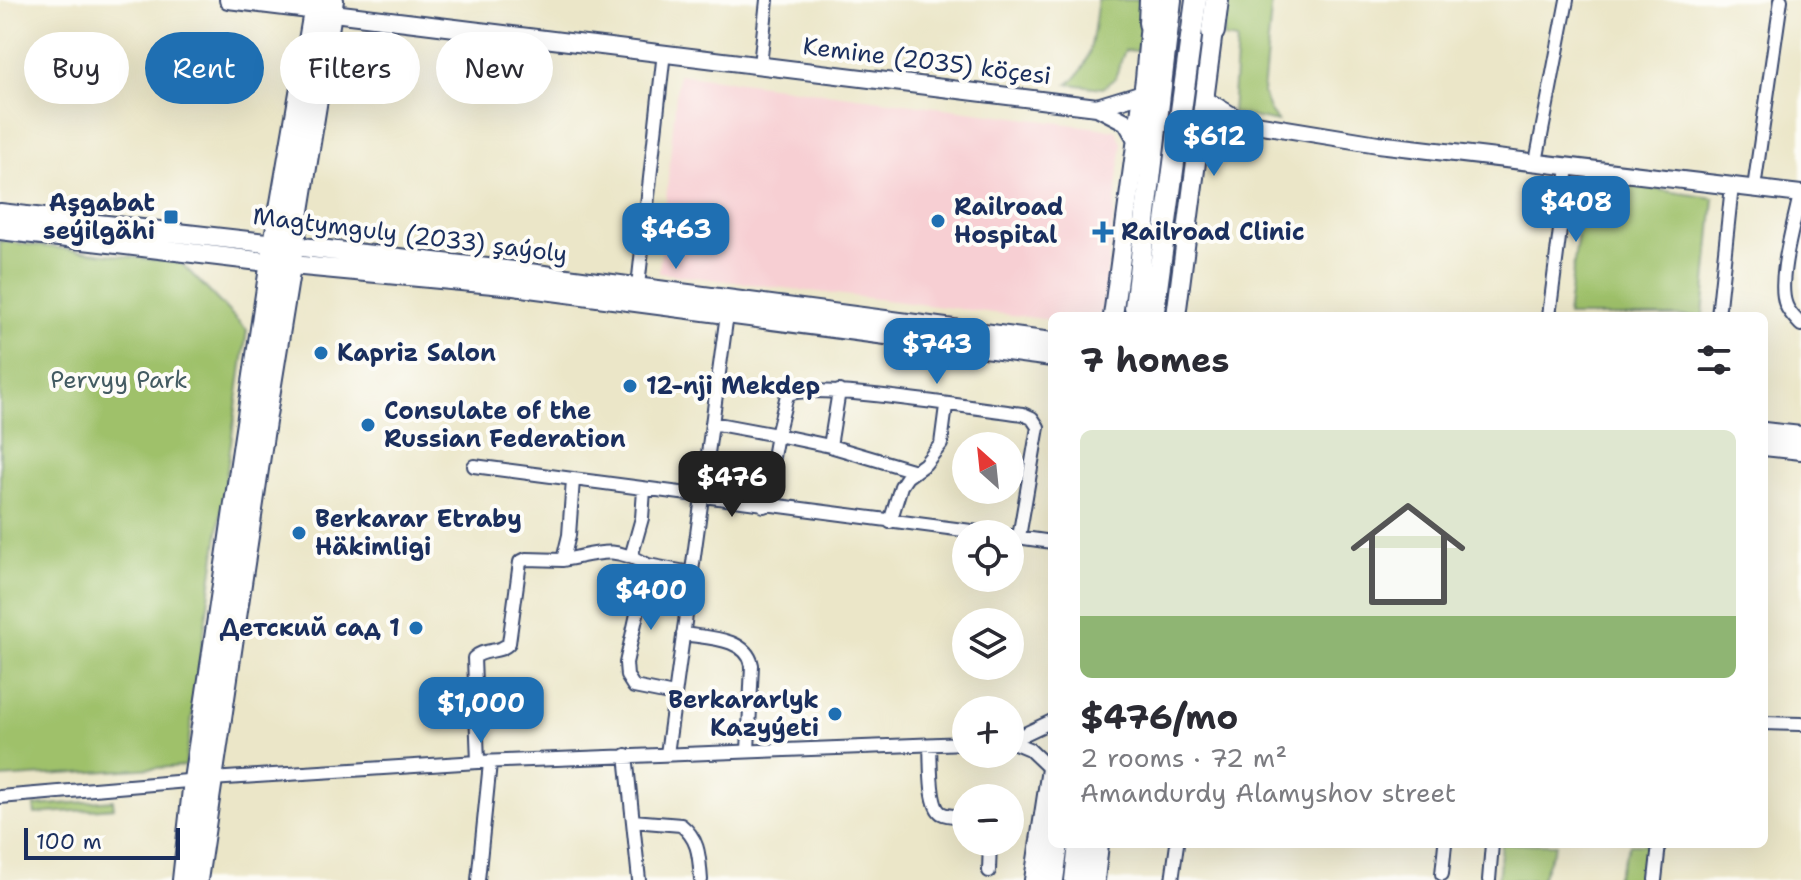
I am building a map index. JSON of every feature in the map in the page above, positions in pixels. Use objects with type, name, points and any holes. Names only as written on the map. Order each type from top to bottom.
[{"type":"highway","points":[[1150,23],[1151,0]]},
{"type":"highway","points":[[1213,31],[1217,0]]},
{"type":"main road","points":[[1171,0],[1145,309],[1196,0]]},
{"type":"main road","points":[[183,880],[203,780],[324,6]]},
{"type":"main road","points":[[1150,23],[1164,55]]},
{"type":"main road","points":[[1114,312],[1150,23]]},
{"type":"main road","points":[[1189,53],[1213,31]]},
{"type":"main road","points":[[1177,312],[1213,31]]},
{"type":"main road","points":[[1189,53],[1206,75]]},
{"type":"main road","points":[[1144,86],[1164,55]]},
{"type":"main road","name":"Magtymguly (2033) şaýoly","points":[[0,213],[514,286],[637,295],[1048,342]]},
{"type":"main road","name":"Magtymguly (2033) şaýoly","points":[[0,230],[283,254]]},
{"type":"main road","name":"Magtymguly (2033) şaýoly","points":[[637,295],[727,314],[1048,356]]},
{"type":"main road","points":[[1768,432],[1801,436]]},
{"type":"main road","points":[[1768,446],[1801,450]]},
{"type":"main road","points":[[197,880],[203,780]]},
{"type":"main road","points":[[1035,880],[1048,797]]},
{"type":"main road","points":[[1053,880],[1057,848]]},
{"type":"main road","points":[[1075,880],[1079,848]]},
{"type":"main road","points":[[1094,880],[1098,848]]},
{"type":"street","name":"Kemine (2035) köçesi","points":[[228,0],[324,6],[1097,107],[1144,86]]},
{"type":"street","points":[[760,65],[767,0]]},
{"type":"street","points":[[1536,162],[1567,0]]},
{"type":"street","points":[[1754,188],[1781,0]]},
{"type":"street","points":[[637,295],[664,52]]},
{"type":"street","points":[[1204,99],[1243,122],[1378,144],[1800,194],[1786,267],[1784,297],[1786,307],[1801,325]]},
{"type":"street","points":[[1097,107],[1126,122],[1137,141]]},
{"type":"street","points":[[1198,137],[1243,122]]},
{"type":"street","points":[[1550,312],[1568,167]]},
{"type":"street","points":[[1718,312],[1732,186]]},
{"type":"street","points":[[667,754],[727,314]]},
{"type":"street","points":[[764,506],[787,395],[795,391],[839,391],[1023,414],[1032,418],[1038,427],[1018,520]]},
{"type":"street","points":[[830,446],[839,391]]},
{"type":"street","points":[[890,522],[901,486],[941,444],[946,406]]},
{"type":"street","points":[[712,423],[830,446],[915,471]]},
{"type":"street","points":[[474,466],[952,529]]},
{"type":"street","points":[[563,560],[569,535],[573,480]]},
{"type":"street","points":[[631,557],[642,518],[644,490]]},
{"type":"street","points":[[1024,537],[1048,541]]},
{"type":"street","points":[[478,880],[484,762],[474,658],[478,653],[502,649],[509,643],[520,562],[526,559],[563,560],[601,551],[631,557],[648,565],[691,573]]},
{"type":"street","points":[[648,565],[626,663],[627,676],[634,687],[674,695]]},
{"type":"street","points":[[683,634],[735,644],[750,656],[748,751]]},
{"type":"street","points":[[1024,734],[1048,723]]},
{"type":"street","points":[[1768,723],[1801,724]]},
{"type":"street","points":[[0,797],[484,762],[952,744]]},
{"type":"street","points":[[930,745],[933,802],[937,811],[952,815]]},
{"type":"street","points":[[1024,747],[1048,767]]},
{"type":"street","points":[[626,755],[639,880]]},
{"type":"street","points":[[633,821],[681,825],[687,830],[699,850],[701,880]]},
{"type":"street","points":[[1172,880],[1176,848]]},
{"type":"street","points":[[1442,874],[1445,848]]},
{"type":"street","points":[[1489,880],[1492,848]]},
{"type":"street","points":[[1655,880],[1659,848]]},
{"type":"street","points":[[989,871],[990,856]]},
{"type":"shaded area","points":[[678,74],[1116,130],[1122,143],[1102,312],[1048,312],[1048,320],[659,273]]},
{"type":"green space","points":[[1098,0],[1144,0],[1138,51],[1125,50],[1115,78],[1103,88],[1068,84],[1077,77],[1088,58]]},
{"type":"green space","points":[[1229,0],[1272,0],[1263,93],[1269,110],[1278,122],[1232,113],[1237,40],[1223,38]]},
{"type":"green space","points":[[1585,179],[1714,198],[1703,312],[1568,312]]},
{"type":"green space","name":"Pervyy Park","points":[[0,241],[181,263],[247,330],[185,766],[0,778]]},
{"type":"green space","points":[[113,800],[114,808],[35,814],[34,806]]},
{"type":"green space","points":[[1502,848],[1554,848],[1541,880],[1498,880]]},
{"type":"green space","points":[[1628,848],[1648,848],[1644,880],[1615,880]]},
{"type":"place","name":"Aşgabat seýilgähi","points":[[171,217]]},
{"type":"place","name":"Railroad Hospital","points":[[938,221]]},
{"type":"place","name":"Railroad Clinic","points":[[1103,232]]},
{"type":"place","name":"Kapriz Salon","points":[[321,353]]},
{"type":"place","name":"12-nji Mekdep","points":[[630,386]]},
{"type":"place","name":"Consulate of the Russian Federation","points":[[368,425]]},
{"type":"place","name":"Berkarar Etraby Häkimligi","points":[[299,533]]},
{"type":"place","name":"Детский сад 1","points":[[416,628]]},
{"type":"place","name":"Berkararlyk Kazyýeti","points":[[835,714]]}]
